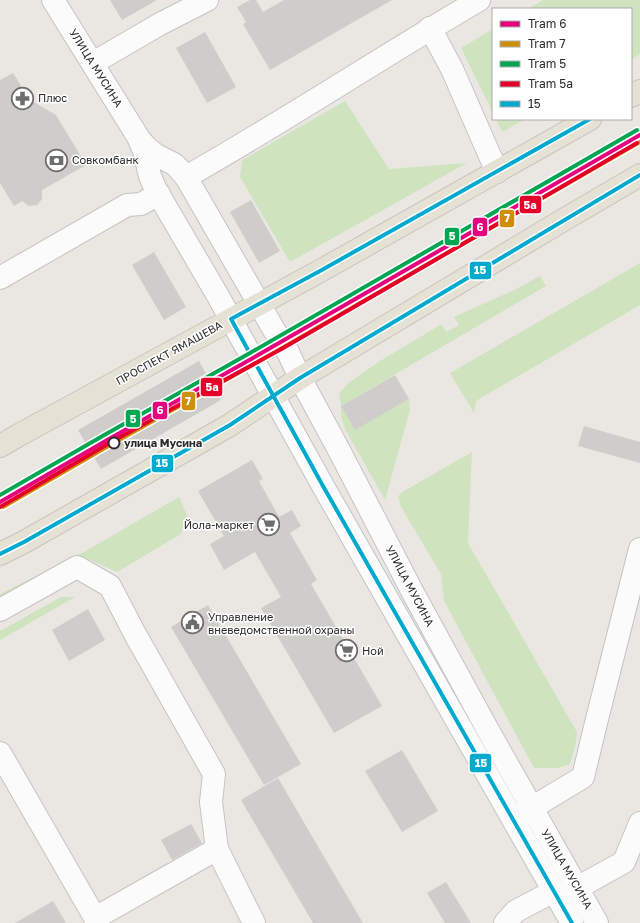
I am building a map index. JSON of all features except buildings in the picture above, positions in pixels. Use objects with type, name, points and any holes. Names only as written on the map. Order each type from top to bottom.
[{"type":"main road","name":"ПРОСПЕКТ ЯМАШЕВА","points":[[0,446],[19,434],[320,271],[588,120]]},
{"type":"main road","points":[[0,554],[24,542],[230,425],[300,378],[553,226],[640,176]]},
{"type":"street","name":"УЛИЦА МУСИНА","points":[[53,0],[138,137],[146,155],[150,176],[159,194],[215,290],[327,492],[572,923]]},
{"type":"street","points":[[92,63],[160,24],[207,0]]},
{"type":"street","points":[[186,177],[273,126],[469,2]]},
{"type":"street","points":[[430,28],[452,69],[497,172]]},
{"type":"street","name":"УЛИЦА МУСИНА","points":[[138,137],[152,152],[174,164],[186,177],[288,352],[300,378],[419,604],[489,732],[597,923]]},
{"type":"street","points":[[0,278],[127,206],[141,204],[159,194]]},
{"type":"street","points":[[513,820],[583,777],[640,549]]},
{"type":"street","points":[[0,610],[77,567],[110,586],[135,634],[214,774],[211,802],[217,848],[254,923]]},
{"type":"street","points":[[0,753],[96,920],[217,848]]},
{"type":"street","points":[[577,888],[624,862],[640,823]]},
{"type":"street","points":[[505,923],[516,911],[554,891]]},
{"type":"green space","points":[[543,0],[640,0],[640,54],[632,59],[632,8],[530,8]]},
{"type":"green space","points":[[492,30],[492,111],[461,48]]},
{"type":"green space","points":[[345,101],[389,169],[467,163],[290,262],[240,177],[242,160]]},
{"type":"green space","points":[[496,120],[524,120],[502,132]]},
{"type":"green space","points":[[640,263],[640,305],[476,401],[474,413],[450,373]]},
{"type":"green space","points":[[540,276],[546,286],[341,406],[339,394],[347,384],[380,361],[442,324],[446,332],[459,325],[454,317],[516,289]]},
{"type":"green space","points":[[409,399],[410,410],[385,500],[345,429],[341,416],[341,406],[355,429]]},
{"type":"green space","points":[[472,452],[468,543],[577,732],[576,743],[570,764],[558,768],[534,768],[444,601],[441,574],[401,507],[398,496],[404,491]]},
{"type":"green space","points":[[179,497],[187,515],[181,534],[117,572],[84,557],[0,604],[0,594],[84,552]]},
{"type":"green space","points":[[61,597],[75,597],[0,640],[0,631]]},
{"type":"tram line","name":"5","points":[[0,495],[637,130]]},
{"type":"tram line","name":"6","points":[[0,502],[640,135]]},
{"type":"tram line","name":"7","points":[[3,507],[640,142]]},
{"type":"tram line","name":"5а","points":[[0,507],[113,441],[285,347],[637,143]]},
{"type":"transit line","name":"15","points":[[572,923],[323,486],[231,319],[320,271],[588,120]]},
{"type":"transit line","name":"15","points":[[0,554],[24,542],[230,425],[300,378],[640,175]]},
{"type":"place","name":"Плюс","points":[[22,98]]},
{"type":"place","name":"Совкомбанк","points":[[56,160]]},
{"type":"place","name":"улица Мусина","points":[[114,443]]},
{"type":"place","name":"Йола-маркет","points":[[269,525]]},
{"type":"place","name":"Управление вневедомственной охраны","points":[[192,623]]},
{"type":"place","name":"Ной","points":[[347,651]]}]
